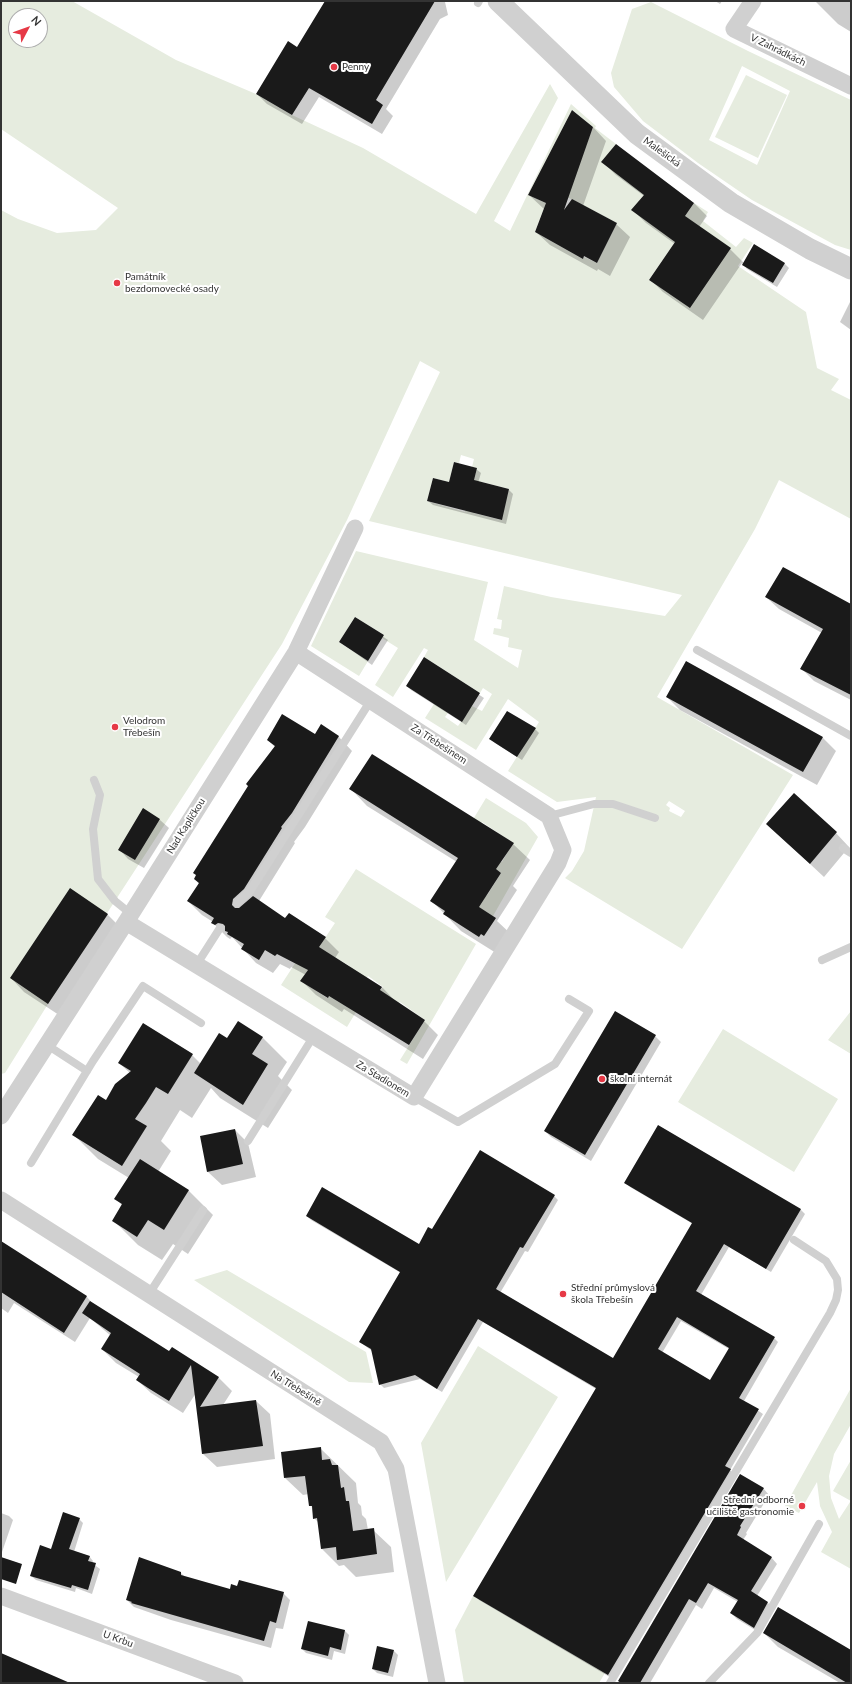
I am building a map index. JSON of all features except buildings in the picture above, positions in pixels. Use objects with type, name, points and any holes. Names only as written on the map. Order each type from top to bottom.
[{"type":"street","name":"Malešická","points":[[498,1],[637,134],[731,203],[810,249],[851,269]]},
{"type":"street","name":"V Zahrádkách","points":[[753,1],[734,29],[851,86]]},
{"type":"street","name":"Nad Kapličkou","points":[[1,1116],[296,652],[355,528]]},
{"type":"street","name":"Za Třebešínem","points":[[296,652],[549,816]]},
{"type":"street","name":"Za Stadionem","points":[[128,918],[197,964],[414,1098],[554,869],[563,850],[549,816]]},
{"type":"street","name":"Na Třebešíně","points":[[1,1200],[381,1442],[396,1469],[437,1683]]},
{"type":"street","name":"U Krbu","points":[[1,1596],[235,1683]]},
{"type":"lane","points":[[697,650],[851,736]]},
{"type":"lane","points":[[237,903],[250,891],[371,700]]},
{"type":"lane","points":[[94,780],[100,795],[93,829],[98,879],[128,918]]},
{"type":"lane","points":[[549,816],[594,804],[613,804],[656,818]]},
{"type":"lane","points":[[844,848],[851,853]]},
{"type":"lane","points":[[197,964],[220,928]]},
{"type":"lane","points":[[822,960],[851,948]]},
{"type":"lane","points":[[31,1163],[87,1071],[143,986],[201,1023]]},
{"type":"lane","points":[[414,1098],[458,1122],[555,1064],[589,1011],[569,999]]},
{"type":"lane","points":[[248,1141],[314,1037]]},
{"type":"lane","points":[[47,1044],[87,1071]]},
{"type":"lane","points":[[149,1294],[203,1210]]},
{"type":"lane","points":[[610,1683],[830,1313],[836,1300],[838,1290],[837,1280],[826,1261],[794,1240]]},
{"type":"lane","points":[[709,1683],[757,1633],[819,1524]]},
{"type":"shaded area","points":[[1,1],[72,1],[176,60],[256,94],[292,115],[363,148],[476,214],[550,84],[558,98],[494,221],[510,231],[571,104],[596,126],[595,128],[616,144],[602,162],[644,195],[639,201],[670,238],[694,203],[708,212],[703,221],[736,247],[744,238],[753,243],[738,266],[806,312],[817,368],[839,379],[831,390],[851,400],[851,519],[779,480],[755,529],[657,697],[793,775],[682,949],[565,878],[572,871],[584,851],[596,797],[557,802],[508,771],[539,722],[508,699],[476,750],[425,718],[434,704],[448,713],[445,717],[458,726],[472,706],[482,711],[492,694],[483,688],[480,693],[424,657],[428,650],[424,648],[393,697],[375,685],[398,648],[382,638],[384,635],[355,617],[339,642],[368,661],[359,676],[311,646],[356,551],[488,582],[474,640],[518,668],[522,650],[508,647],[509,638],[493,634],[494,628],[501,629],[502,620],[497,619],[504,586],[551,597],[665,616],[682,595],[369,521],[440,372],[420,361],[347,520],[282,644],[48,1004],[5,1073],[1,1074],[1,210],[18,219],[57,233],[96,230],[118,208],[1,129]],"holes":[[[572,110],[593,127],[567,197],[617,223],[597,263],[584,257],[583,259],[535,232],[546,203],[528,195]],[[690,220],[690,307],[649,280]],[[461,455],[474,459],[472,467],[477,468],[465,512],[427,501],[433,478],[449,482],[454,462],[459,463]],[[482,482],[509,489],[501,520],[474,513]],[[669,801],[685,811],[681,817],[669,811],[670,808],[666,805]]]},
{"type":"shaded area","points":[[651,2],[748,51],[851,100],[851,250],[835,245],[752,200],[698,163],[643,121],[614,87],[611,73],[632,9]],"holes":[[[742,66],[790,91],[757,165],[709,140]]]},
{"type":"shaded area","points":[[746,75],[787,95],[758,158],[715,137]]},
{"type":"shaded area","points":[[486,798],[526,823],[538,837],[493,916],[475,905],[488,894],[501,873],[494,868],[498,861],[502,862],[513,843],[482,822],[476,830],[469,826]]},
{"type":"shaded area","points":[[356,869],[476,944],[407,1064],[400,1060],[425,1020],[400,1002],[398,1004],[379,992],[383,987],[368,976],[364,982],[348,965],[321,949],[301,981],[327,998],[329,996],[356,1012],[347,1027],[281,985],[314,934],[323,941],[335,923],[325,917]]},
{"type":"shaded area","points":[[851,1011],[851,1054],[828,1040]]},
{"type":"shaded area","points":[[723,1029],[838,1099],[794,1172],[678,1102]]},
{"type":"shaded area","points":[[227,1270],[366,1352],[373,1383],[349,1382],[194,1280]]},
{"type":"shaded area","points":[[478,1346],[558,1397],[446,1582],[421,1443]]},
{"type":"shaded area","points":[[851,1388],[851,1424],[834,1454],[829,1476],[831,1498],[839,1519],[850,1502],[851,1503],[851,1569],[821,1552],[832,1532],[820,1506],[817,1482],[799,1513],[785,1506]]},
{"type":"shaded area","points":[[851,1460],[851,1501],[833,1491]]},
{"type":"shaded area","points":[[473,1596],[605,1673],[599,1683],[464,1683],[455,1630]]},
{"type":"place","name":"Penny","points":[[334,67]]},
{"type":"place","name":"Památník bezdomovecké osady","points":[[117,283]]},
{"type":"place","name":"Velodrom Třebešín","points":[[115,727]]},
{"type":"place","name":"školní internát","points":[[602,1079]]},
{"type":"place","name":"Střední průmyslová škola Třebešín","points":[[563,1294]]},
{"type":"place","name":"Střední odborné učiliště gastronomie","points":[[802,1506]]}]
